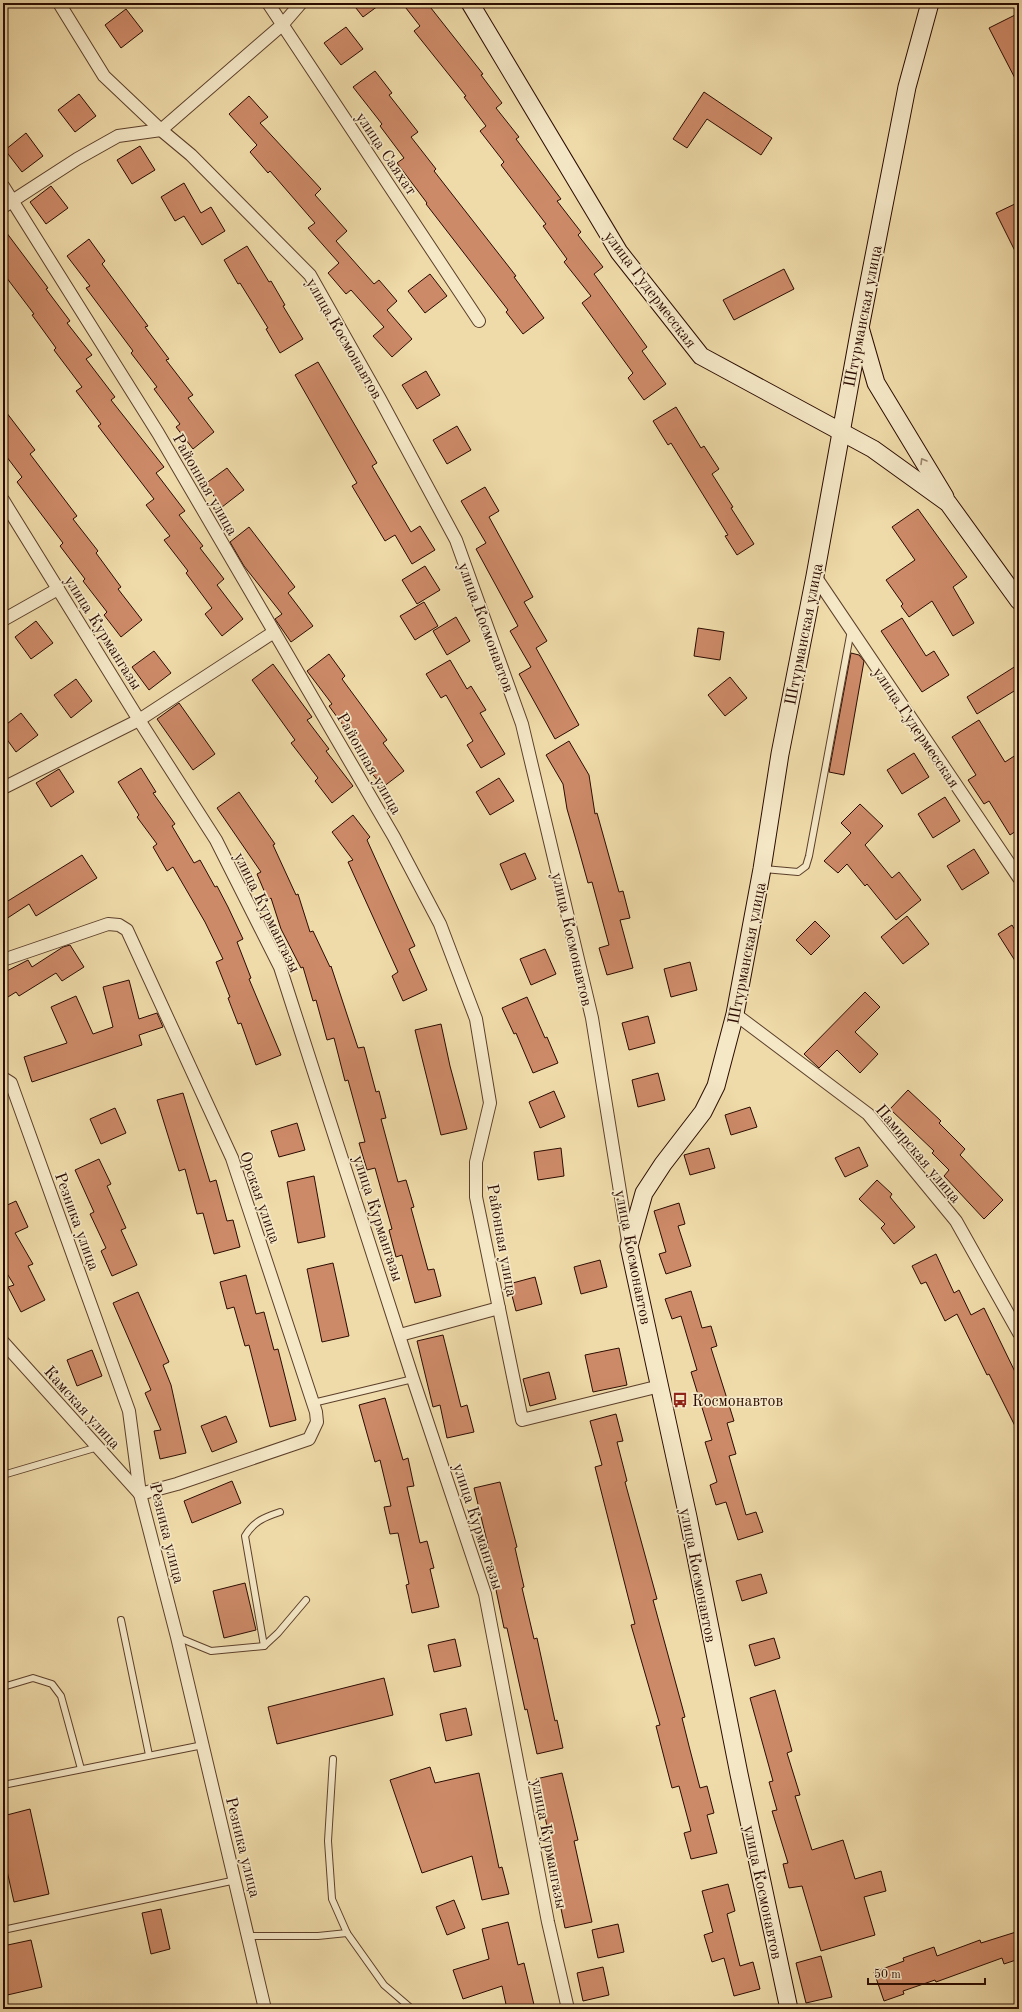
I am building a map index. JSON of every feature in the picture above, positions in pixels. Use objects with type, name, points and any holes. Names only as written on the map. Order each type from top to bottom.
[{"type":"street","name":"улица Космонавтов","points":[[59,3],[104,76],[161,130],[191,155],[310,275],[380,399],[456,540],[522,724],[592,1018],[629,1246],[690,1525],[739,1774],[789,2009]]},
{"type":"street","name":"улица Саяхат","points":[[268,3],[479,321]]},
{"type":"street","points":[[8,204],[77,159],[118,136],[161,130],[282,26],[301,3]]},
{"type":"street","name":"улица Гудермесская","points":[[470,3],[619,252],[701,356],[873,449],[950,506]]},
{"type":"street","name":"Штурманская улица","points":[[629,1246],[644,1193],[663,1164],[702,1112],[716,1086],[735,1014],[762,869],[780,754],[815,576],[840,431],[907,87],[930,3]]},
{"type":"street","name":"Районная улица","points":[[3,186],[8,204],[158,433],[394,837],[440,924],[476,1019],[490,1103],[476,1162],[476,1197],[522,1420],[660,1386]]},
{"type":"street","points":[[860,328],[876,383],[950,506],[1019,601]]},
{"type":"street","name":"улица Курмангазы","points":[[3,500],[139,720],[216,840],[280,967],[413,1379],[485,1594],[547,1915],[568,2009]]},
{"type":"street","name":"улица Гудермесская","points":[[815,576],[1019,878]]},
{"type":"street","points":[[3,620],[58,589]]},
{"type":"street","points":[[3,788],[139,720],[274,632]]},
{"type":"street","name":"Орская улица","points":[[3,960],[108,924],[119,925],[127,930],[232,1158],[313,1404],[317,1422],[309,1440],[177,1484],[140,1494]]},
{"type":"street","name":"Памирская улица","points":[[735,1014],[868,1114],[956,1221],[1019,1333]]},
{"type":"street","name":"Резника улица","points":[[3,1078],[11,1083],[129,1411],[140,1494],[177,1637],[250,1936],[261,2008]]},
{"type":"street","points":[[400,1335],[499,1308]]},
{"type":"street","name":"Камская улица","points":[[3,1342],[140,1494]]},
{"type":"lane","points":[[762,869],[798,872],[806,866],[851,629]]},
{"type":"lane","points":[[313,1404],[413,1379]]},
{"type":"lane","points":[[3,1475],[98,1447]]},
{"type":"lane","points":[[264,1646],[245,1536],[251,1526],[259,1520],[280,1512]]},
{"type":"lane","points":[[177,1637],[210,1651],[264,1646],[278,1633],[306,1600]]},
{"type":"lane","points":[[122,1620],[149,1755]]},
{"type":"lane","points":[[3,1688],[34,1678],[52,1684],[61,1696],[81,1770]]},
{"type":"lane","points":[[3,1785],[203,1745]]},
{"type":"lane","points":[[332,1759],[328,1841],[332,1899],[347,1933],[384,1985],[412,2009]]},
{"type":"lane","points":[[3,1930],[236,1880]]},
{"type":"lane","points":[[250,1936],[318,1936],[347,1933]]},
{"type":"building","points":[[352,3],[382,3],[363,17]]},
{"type":"building","points":[[402,3],[427,3],[483,74],[481,75],[502,103],[496,108],[519,137],[516,139],[561,199],[557,201],[581,232],[578,235],[603,267],[594,274],[647,347],[642,351],[666,384],[644,400],[628,378],[633,373],[582,303],[591,296],[564,262],[567,259],[543,226],[546,224],[501,165],[504,162],[480,131],[486,126],[464,97],[466,96],[414,31],[420,26]]},
{"type":"building","points":[[126,9],[143,31],[121,48],[105,25]]},
{"type":"building","points":[[1019,13],[1019,86],[989,28]]},
{"type":"building","points":[[346,27],[363,49],[341,65],[324,43]]},
{"type":"building","points":[[375,71],[392,93],[389,95],[418,132],[411,137],[436,169],[434,171],[516,276],[514,277],[544,318],[523,334],[506,312],[508,310],[426,204],[427,203],[397,163],[404,158],[380,126],[382,124],[353,87]]},
{"type":"building","points":[[704,92],[772,138],[761,155],[707,119],[687,148],[673,139]]},
{"type":"building","points":[[79,94],[96,116],[75,132],[58,110]]},
{"type":"building","points":[[249,96],[268,117],[260,123],[321,189],[315,195],[347,231],[336,241],[374,284],[379,280],[397,301],[387,310],[412,339],[392,357],[373,336],[384,327],[351,290],[346,294],[328,273],[339,263],[308,228],[315,223],[270,171],[268,173],[250,152],[257,145],[229,114]]},
{"type":"building","points":[[26,133],[43,156],[22,172],[5,150]]},
{"type":"building","points":[[140,146],[155,170],[132,184],[117,160]]},
{"type":"building","points":[[184,183],[201,213],[211,207],[225,231],[202,245],[184,216],[175,221],[161,197]]},
{"type":"building","points":[[51,186],[68,208],[46,224],[30,202]]},
{"type":"building","points":[[1019,202],[1019,259],[996,213]]},
{"type":"building","points":[[3,228],[48,288],[46,289],[70,321],[67,323],[92,355],[86,359],[115,397],[111,400],[164,467],[156,473],[185,511],[179,515],[203,546],[200,548],[224,579],[217,585],[243,619],[222,636],[205,614],[212,608],[186,573],[188,571],[164,540],[170,536],[146,505],[154,499],[98,426],[101,424],[76,391],[82,387],[54,350],[56,348],[32,315],[34,314],[3,273]]},
{"type":"building","points":[[89,239],[105,261],[102,264],[148,326],[145,327],[169,359],[166,360],[193,395],[188,398],[214,432],[193,449],[176,427],[180,424],[154,389],[157,387],[131,353],[133,351],[86,288],[90,286],[67,256]]},
{"type":"building","points":[[247,246],[269,282],[271,281],[285,305],[283,306],[303,339],[280,353],[266,329],[268,328],[240,283],[238,284],[224,260]]},
{"type":"building","points":[[784,269],[794,289],[734,320],[723,300]]},
{"type":"building","points":[[430,274],[447,296],[425,313],[408,291]]},
{"type":"building","points":[[318,362],[377,463],[372,466],[411,532],[420,526],[435,550],[412,564],[395,535],[385,541],[352,486],[357,483],[295,375]]},
{"type":"building","points":[[426,371],[440,395],[417,409],[402,385]]},
{"type":"building","points":[[676,407],[701,448],[704,446],[719,469],[712,474],[733,507],[731,508],[754,544],[737,555],[725,536],[728,535],[671,443],[668,445],[653,421]]},
{"type":"building","points":[[3,408],[35,450],[30,454],[77,516],[73,519],[98,551],[96,553],[121,587],[118,589],[142,620],[121,637],[104,615],[107,612],[83,581],[85,579],[60,546],[63,543],[17,482],[22,477],[3,452]]},
{"type":"building","points":[[457,426],[471,450],[447,464],[433,440]]},
{"type":"building","points":[[227,468],[244,490],[222,507],[205,484]]},
{"type":"building","points":[[485,487],[499,511],[489,517],[533,597],[524,602],[547,641],[536,648],[579,725],[555,739],[519,674],[531,667],[510,631],[518,626],[476,549],[486,543],[461,501]]},
{"type":"building","points":[[918,509],[967,577],[953,587],[974,623],[953,636],[932,601],[909,617],[901,606],[903,604],[886,580],[915,560],[892,527]]},
{"type":"building","points":[[249,527],[295,587],[288,593],[313,626],[291,642],[275,619],[282,614],[244,566],[230,542]]},
{"type":"building","points":[[425,566],[440,590],[417,604],[402,580]]},
{"type":"building","points":[[424,602],[438,626],[415,640],[400,616]]},
{"type":"building","points":[[456,617],[470,641],[447,655],[433,631]]},
{"type":"building","points":[[902,618],[926,656],[934,651],[949,675],[922,692],[881,631]]},
{"type":"building","points":[[36,621],[53,643],[31,659],[15,637]]},
{"type":"building","points":[[698,628],[724,632],[720,660],[694,656]]},
{"type":"building","points":[[154,651],[171,673],[149,690],[132,667]]},
{"type":"building","points":[[851,653],[859,655],[864,661],[844,775],[829,772]]},
{"type":"building","points":[[329,654],[345,676],[342,679],[387,740],[383,743],[404,771],[383,787],[365,765],[370,762],[329,706],[332,704],[307,671]]},
{"type":"building","points":[[450,660],[467,689],[471,686],[486,710],[480,713],[505,754],[481,768],[467,745],[473,741],[446,695],[441,698],[426,674]]},
{"type":"building","points":[[273,664],[312,717],[307,720],[329,749],[326,751],[353,786],[332,803],[315,781],[318,778],[291,743],[295,740],[252,680]]},
{"type":"building","points":[[1019,664],[1019,688],[977,714],[967,697]]},
{"type":"building","points":[[730,677],[747,698],[725,716],[708,695]]},
{"type":"building","points":[[76,679],[92,701],[71,718],[54,695]]},
{"type":"building","points":[[179,703],[215,754],[193,770],[157,719]]},
{"type":"building","points":[[21,713],[38,735],[16,752],[3,734],[3,727]]},
{"type":"building","points":[[979,720],[1005,762],[1019,753],[1019,829],[1010,835],[989,801],[984,804],[968,780],[976,775],[952,737]]},
{"type":"building","points":[[569,741],[589,775],[595,814],[597,813],[619,892],[623,891],[630,918],[620,920],[633,968],[607,975],[599,948],[609,945],[592,882],[588,883],[567,809],[563,784],[546,755]]},
{"type":"building","points":[[914,753],[929,777],[902,794],[887,770]]},
{"type":"building","points":[[141,768],[156,792],[153,793],[175,824],[172,826],[194,863],[200,860],[215,887],[217,886],[228,907],[243,939],[237,942],[251,978],[249,979],[281,1055],[256,1065],[241,1023],[238,1024],[228,998],[230,997],[216,962],[223,959],[205,922],[173,867],[167,871],[153,847],[157,844],[137,817],[139,815],[118,782]]},
{"type":"building","points":[[59,769],[74,792],[51,807],[36,783]]},
{"type":"building","points":[[499,778],[514,801],[490,815],[476,792]]},
{"type":"building","points":[[239,792],[275,844],[273,845],[296,895],[298,894],[310,932],[313,931],[330,967],[331,966],[358,1048],[364,1047],[376,1092],[379,1091],[386,1118],[381,1119],[398,1182],[406,1180],[414,1207],[411,1208],[428,1270],[434,1269],[441,1296],[415,1303],[402,1255],[396,1257],[389,1230],[392,1229],[375,1168],[367,1170],[359,1143],[365,1142],[348,1080],[345,1081],[334,1038],[327,1040],[316,1000],[313,1001],[303,967],[301,968],[281,929],[271,898],[268,900],[257,874],[261,872],[217,808]]},
{"type":"building","points":[[945,797],[960,821],[933,838],[918,814]]},
{"type":"building","points":[[860,804],[883,826],[865,845],[892,878],[899,872],[921,900],[896,920],[867,884],[865,886],[847,864],[838,873],[824,861],[851,833],[841,823]]},
{"type":"building","points":[[353,815],[370,837],[367,840],[415,946],[409,949],[427,990],[403,1001],[392,976],[398,972],[348,862],[353,860],[332,832]]},
{"type":"building","points":[[974,849],[989,873],[962,890],[947,866]]},
{"type":"building","points":[[525,853],[536,879],[511,890],[500,864]]},
{"type":"building","points":[[82,855],[97,878],[36,916],[29,904],[3,921],[3,904]]},
{"type":"building","points":[[907,916],[929,944],[903,964],[881,937]]},
{"type":"building","points":[[815,921],[830,936],[811,955],[796,940]]},
{"type":"building","points":[[1012,925],[1019,937],[1019,967],[998,934]]},
{"type":"building","points":[[70,945],[84,967],[62,981],[56,973],[19,996],[16,992],[3,1000],[3,973],[28,960],[32,967],[63,947]]},
{"type":"building","points":[[545,949],[556,974],[531,985],[520,959]]},
{"type":"building","points":[[690,962],[697,990],[671,997],[664,969]]},
{"type":"building","points":[[129,980],[139,1019],[157,1013],[163,1027],[139,1035],[142,1045],[32,1082],[24,1057],[67,1043],[51,1007],[76,996],[93,1034],[113,1027],[103,987]]},
{"type":"building","points":[[865,992],[880,1007],[855,1032],[878,1054],[860,1073],[837,1050],[819,1068],[804,1054]]},
{"type":"building","points":[[527,997],[558,1063],[533,1073],[516,1033],[514,1034],[502,1008]]},
{"type":"building","points":[[648,1016],[655,1043],[629,1050],[622,1023]]},
{"type":"building","points":[[441,1024],[450,1066],[467,1129],[441,1135],[415,1030]]},
{"type":"building","points":[[658,1073],[665,1100],[638,1107],[632,1080]]},
{"type":"building","points":[[908,1090],[941,1121],[939,1123],[965,1149],[960,1155],[1003,1200],[984,1219],[944,1176],[949,1170],[932,1153],[934,1151],[890,1109]]},
{"type":"building","points":[[554,1091],[565,1117],[540,1128],[529,1102]]},
{"type":"building","points":[[183,1093],[210,1182],[216,1180],[227,1221],[233,1220],[240,1247],[214,1254],[203,1213],[197,1214],[185,1169],[179,1171],[157,1100]]},
{"type":"building","points":[[750,1107],[757,1127],[731,1135],[725,1115]]},
{"type":"building","points":[[115,1108],[126,1133],[101,1144],[90,1119]]},
{"type":"building","points":[[297,1123],[305,1150],[279,1157],[271,1131]]},
{"type":"building","points":[[859,1147],[868,1166],[845,1177],[835,1158]]},
{"type":"building","points":[[561,1148],[564,1176],[538,1180],[534,1152]]},
{"type":"building","points":[[709,1148],[715,1168],[690,1175],[684,1155]]},
{"type":"building","points":[[99,1159],[111,1184],[107,1186],[126,1228],[121,1230],[137,1265],[112,1276],[101,1251],[106,1248],[90,1214],[94,1212],[75,1170]]},
{"type":"building","points":[[314,1176],[325,1237],[298,1243],[287,1182]]},
{"type":"building","points":[[877,1180],[892,1194],[890,1197],[915,1227],[894,1244],[881,1228],[885,1224],[859,1199]]},
{"type":"building","points":[[16,1201],[28,1227],[15,1233],[33,1264],[28,1266],[45,1300],[21,1312],[8,1287],[14,1285],[3,1267],[3,1249],[7,1246],[3,1239],[3,1207]]},
{"type":"building","points":[[679,1203],[685,1224],[678,1226],[691,1266],[666,1274],[659,1254],[666,1252],[654,1211]]},
{"type":"building","points":[[936,1254],[954,1293],[959,1290],[971,1315],[984,1308],[1019,1380],[1019,1434],[989,1374],[987,1375],[957,1314],[945,1321],[926,1282],[921,1284],[912,1266]]},
{"type":"building","points":[[600,1260],[607,1287],[581,1294],[574,1267]]},
{"type":"building","points":[[333,1263],[349,1336],[322,1342],[307,1269]]},
{"type":"building","points":[[246,1275],[256,1314],[264,1312],[274,1350],[278,1349],[296,1420],[270,1427],[249,1345],[245,1346],[234,1307],[227,1309],[220,1282]]},
{"type":"building","points":[[535,1277],[542,1304],[516,1311],[509,1284]]},
{"type":"building","points":[[691,1291],[702,1328],[711,1326],[717,1346],[711,1348],[734,1421],[727,1423],[736,1454],[729,1456],[746,1515],[756,1512],[763,1532],[738,1540],[726,1502],[716,1505],[710,1485],[717,1482],[705,1442],[712,1440],[691,1372],[697,1370],[681,1316],[672,1319],[665,1299]]},
{"type":"building","points":[[138,1292],[169,1362],[163,1365],[171,1385],[186,1453],[160,1459],[154,1431],[161,1430],[145,1393],[151,1390],[113,1303]]},
{"type":"building","points":[[443,1335],[461,1407],[467,1405],[474,1432],[447,1438],[440,1405],[433,1407],[417,1341]]},
{"type":"building","points":[[619,1348],[627,1385],[593,1392],[585,1355]]},
{"type":"building","points":[[92,1350],[102,1376],[77,1386],[67,1360]]},
{"type":"building","points":[[549,1372],[556,1399],[530,1406],[523,1379]]},
{"type":"building","points":[[385,1398],[403,1460],[408,1458],[414,1486],[407,1487],[420,1543],[427,1541],[434,1568],[430,1569],[439,1607],[412,1613],[406,1585],[409,1584],[398,1533],[390,1534],[384,1507],[391,1506],[380,1460],[375,1462],[359,1405]]},
{"type":"building","points":[[616,1414],[623,1441],[617,1442],[627,1481],[625,1482],[657,1599],[653,1600],[685,1717],[682,1718],[700,1788],[707,1786],[714,1813],[707,1815],[717,1853],[691,1859],[684,1833],[691,1831],[679,1786],[672,1788],[656,1726],[660,1725],[631,1625],[635,1624],[595,1467],[602,1465],[590,1421]]},
{"type":"building","points":[[226,1416],[237,1442],[212,1452],[201,1426]]},
{"type":"building","points":[[232,1481],[241,1503],[192,1523],[184,1501]]},
{"type":"building","points":[[500,1482],[517,1547],[515,1548],[524,1587],[522,1588],[534,1639],[537,1638],[555,1721],[557,1720],[563,1748],[537,1754],[527,1709],[525,1710],[507,1628],[504,1628],[491,1566],[493,1566],[474,1488]]},
{"type":"building","points":[[761,1574],[767,1593],[742,1601],[736,1581]]},
{"type":"building","points":[[245,1583],[256,1630],[224,1638],[213,1591]]},
{"type":"building","points":[[774,1638],[780,1658],[755,1666],[749,1645]]},
{"type":"building","points":[[455,1639],[461,1666],[434,1672],[428,1645]]},
{"type":"building","points":[[384,1678],[393,1715],[277,1744],[268,1707]]},
{"type":"building","points":[[775,1690],[792,1751],[787,1753],[800,1795],[795,1796],[812,1850],[843,1840],[855,1879],[881,1871],[886,1891],[864,1897],[875,1935],[821,1951],[802,1886],[789,1888],[783,1864],[788,1863],[772,1811],[777,1810],[769,1782],[773,1781],[750,1698]]},
{"type":"building","points":[[466,1708],[472,1735],[446,1741],[440,1714]]},
{"type":"building","points":[[430,1767],[435,1783],[479,1773],[499,1868],[502,1867],[509,1894],[482,1900],[472,1856],[422,1873],[390,1780]]},
{"type":"building","points":[[562,1773],[578,1840],[574,1841],[592,1922],[565,1928],[552,1865],[556,1864],[536,1779]]},
{"type":"building","points":[[30,1809],[49,1894],[14,1902],[3,1853],[3,1816]]},
{"type":"building","points":[[728,1884],[735,1911],[727,1914],[740,1966],[753,1962],[760,1989],[734,1996],[724,1958],[712,1962],[704,1935],[713,1932],[702,1891]]},
{"type":"building","points":[[454,1900],[465,1928],[447,1935],[436,1907]]},
{"type":"building","points":[[161,1909],[170,1949],[151,1954],[142,1913]]},
{"type":"building","points":[[508,1922],[518,1965],[524,1963],[535,2009],[507,2009],[502,1986],[463,1999],[453,1970],[489,1959],[482,1929]]},
{"type":"building","points":[[618,1924],[624,1952],[598,1958],[592,1930]]},
{"type":"building","points":[[1016,1932],[1019,1941],[1019,1959],[1004,1964],[1002,1958],[936,1982],[935,1980],[903,1991],[904,1994],[884,2001],[874,1972],[904,1961],[903,1958],[934,1947],[937,1956],[980,1940],[981,1943]]},
{"type":"building","points":[[31,1940],[42,1987],[3,1996],[3,1946]]},
{"type":"building","points":[[821,1956],[832,1997],[806,2003],[796,1963]]},
{"type":"building","points":[[603,1967],[609,1995],[583,2001],[577,1973]]},
{"type":"place","name":"Космонавтов","points":[[680,1400]]}]
